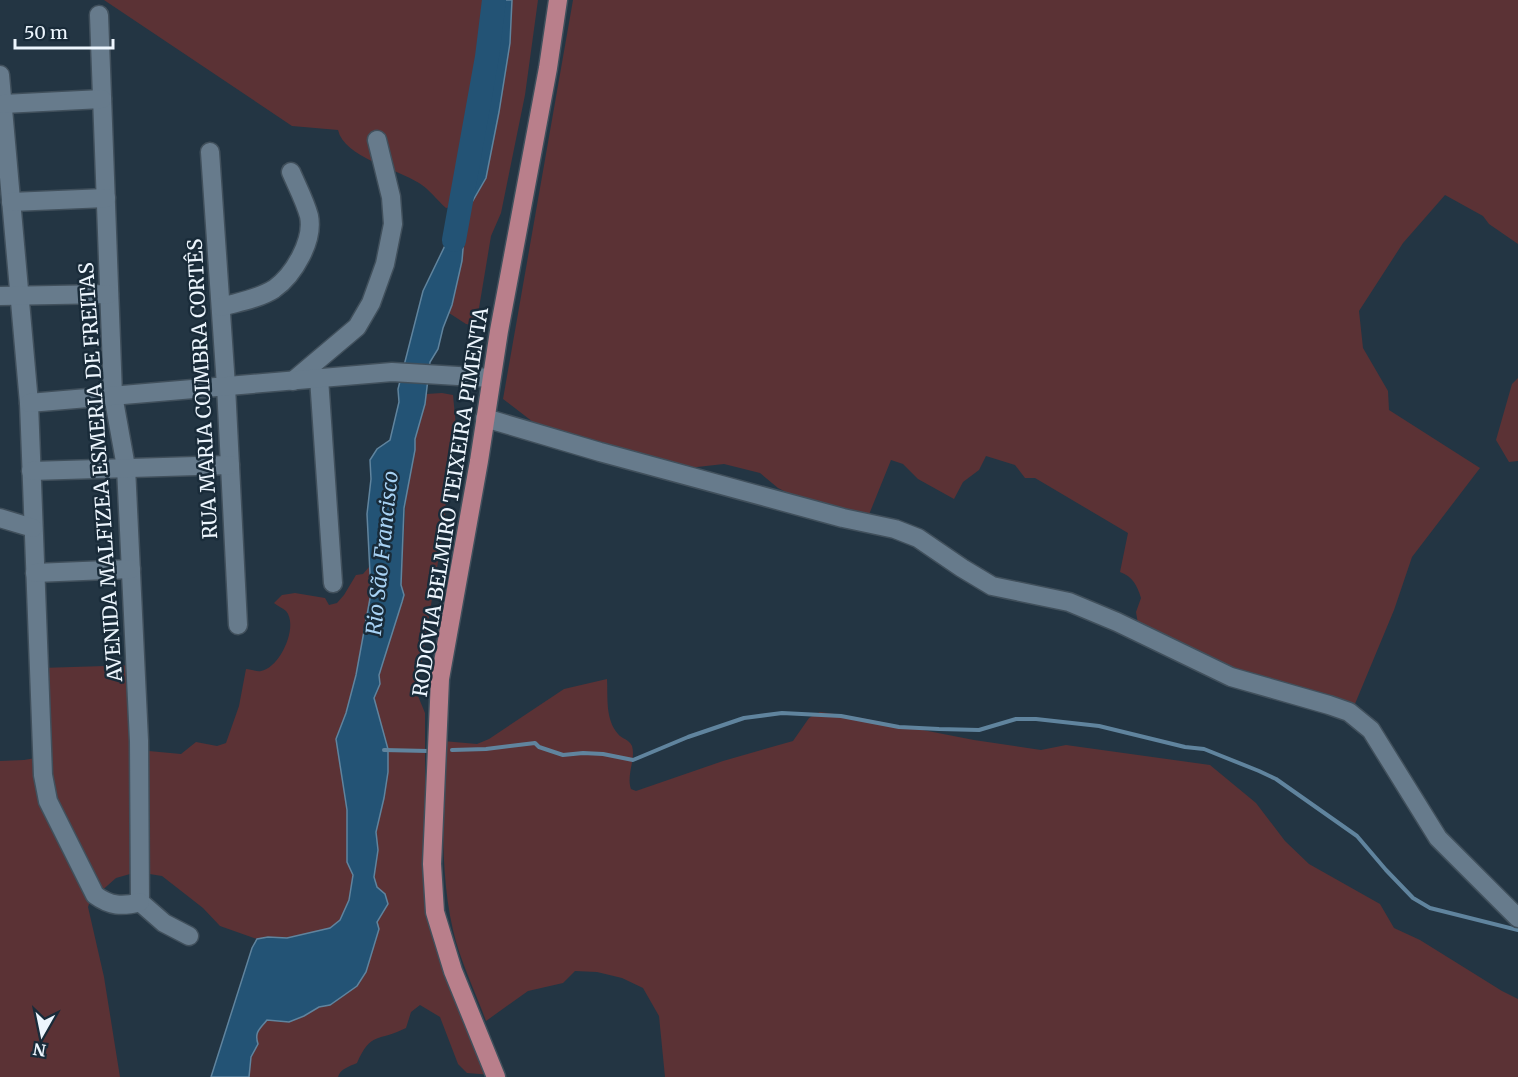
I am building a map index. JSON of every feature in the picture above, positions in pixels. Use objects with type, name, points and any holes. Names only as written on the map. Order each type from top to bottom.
[{"type":"main road","name":"RODOVIA BELMIRO TEIXEIRA PIMENTA","points":[[496,1077],[444,943],[435,912],[432,864],[440,679],[558,0]]},
{"type":"street","name":"AVENIDA MALFIZEA ESMERIA DE FREITAS","points":[[99,15],[113,396],[126,467],[140,741],[140,902]]},
{"type":"street","points":[[0,75],[29,403],[41,737],[43,775],[48,801],[95,895],[102,901],[116,906],[140,902],[164,923],[189,936]]},
{"type":"street","points":[[3,105],[102,99]]},
{"type":"street","points":[[292,381],[357,327],[371,303],[385,264],[393,224],[391,197],[377,140]]},
{"type":"street","name":"RUA MARIA COIMBRA CORTÊS","points":[[210,152],[226,386],[238,625]]},
{"type":"street","points":[[221,307],[253,299],[274,289],[300,260],[307,242],[309,217],[291,172]]},
{"type":"street","points":[[11,202],[106,198]]},
{"type":"street","points":[[0,296],[109,294]]},
{"type":"street","points":[[29,403],[392,372],[491,378]]},
{"type":"street","points":[[319,378],[333,583]]},
{"type":"street","points":[[485,418],[600,452],[843,518],[896,529],[918,538],[992,586],[1069,603],[1117,622],[1231,677],[1349,712],[1371,730],[1438,838],[1518,918]]},
{"type":"street","points":[[31,471],[230,465]]},
{"type":"street","points":[[0,518],[33,528]]},
{"type":"street","points":[[35,573],[131,568]]},
{"type":"shaded area","points":[[104,0],[496,0],[498,25],[482,52],[473,156],[465,179],[462,205],[446,208],[419,183],[350,148],[338,130],[292,126]]},
{"type":"shaded area","points":[[512,0],[538,0],[525,95],[501,213],[491,236],[477,320],[471,325],[449,313],[462,261],[465,225],[471,204],[486,178],[510,43]]},
{"type":"shaded area","points":[[573,0],[1518,0],[1518,244],[1489,224],[1483,216],[1445,195],[1403,243],[1359,311],[1363,348],[1388,391],[1389,410],[1480,468],[1412,557],[1394,610],[1352,711],[1246,678],[1139,630],[1136,612],[1141,598],[1136,585],[1120,572],[1128,533],[1035,478],[1025,478],[1015,465],[986,456],[979,470],[963,482],[954,499],[918,479],[903,464],[891,460],[868,517],[800,499],[778,488],[760,473],[724,464],[688,468],[546,432],[503,399]]},
{"type":"shaded area","points":[[1518,378],[1518,461],[1509,462],[1496,440],[1512,384]]},
{"type":"shaded area","points":[[426,394],[453,395],[456,426],[446,495],[445,519],[418,685],[418,696],[425,713],[425,849],[492,1075],[467,1073],[458,1064],[440,1017],[420,1005],[411,1012],[406,1028],[371,1042],[357,1063],[343,1070],[338,1077],[249,1077],[251,1057],[258,1044],[257,1034],[267,1020],[289,1022],[319,1007],[331,1005],[357,986],[366,972],[379,930],[377,922],[388,904],[385,894],[377,887],[374,877],[378,850],[376,832],[388,772],[388,749],[374,698],[380,684],[379,675],[404,595],[401,585],[406,493],[415,450],[415,439]]},
{"type":"shaded area","points":[[369,567],[371,593],[356,675],[346,713],[336,738],[347,810],[347,862],[353,875],[349,900],[340,920],[330,928],[287,938],[257,939],[220,926],[203,908],[162,876],[137,872],[116,878],[90,901],[88,907],[104,977],[120,1077],[0,1077],[0,761],[41,757],[40,668],[138,665],[138,750],[181,754],[196,742],[217,746],[226,743],[239,706],[246,669],[259,671],[268,668],[281,655],[286,646],[289,636],[289,618],[286,611],[274,603],[282,595],[295,593],[325,598],[329,605],[337,603],[356,575],[363,574]]},
{"type":"shaded area","points":[[607,679],[611,722],[618,734],[632,746],[630,784],[631,789],[636,791],[723,761],[793,741],[809,718],[820,712],[1041,750],[1066,745],[1210,765],[1256,803],[1285,841],[1309,864],[1380,904],[1394,928],[1420,940],[1518,999],[1518,1077],[665,1077],[659,1016],[643,988],[622,978],[597,972],[575,971],[563,983],[528,991],[486,1021],[460,953],[449,907],[443,836],[443,741],[477,744],[489,739],[564,689]]},
{"type":"water","points":[[496,0],[512,0],[510,43],[499,112],[486,178],[471,204],[465,225],[462,261],[452,305],[438,349],[430,362],[425,404],[415,439],[404,508],[401,585],[404,595],[379,675],[380,684],[374,698],[388,749],[388,772],[376,832],[378,850],[374,877],[377,887],[385,894],[388,904],[377,922],[379,929],[366,972],[357,986],[330,1005],[319,1007],[289,1022],[267,1020],[257,1034],[258,1044],[251,1057],[249,1077],[211,1077],[252,948],[257,939],[287,938],[330,928],[340,920],[349,900],[353,875],[347,862],[347,810],[336,739],[356,675],[371,593],[367,514],[371,479],[370,460],[377,449],[390,440],[399,402],[398,389],[423,291],[462,205],[465,179],[473,156],[483,52],[498,25]]},
{"type":"waterway","name":"Rio São Francisco","points":[[454,240],[487,57],[494,0]]},
{"type":"waterway","points":[[452,750],[486,749],[535,743],[539,747],[563,755],[603,754],[633,760],[688,737],[744,718],[782,713],[841,716],[899,727],[939,729],[979,730],[1016,719],[1099,726],[1185,747],[1204,749],[1276,779],[1357,836],[1413,898],[1430,908],[1518,930]]},
{"type":"waterway","points":[[384,750],[428,751]]}]
